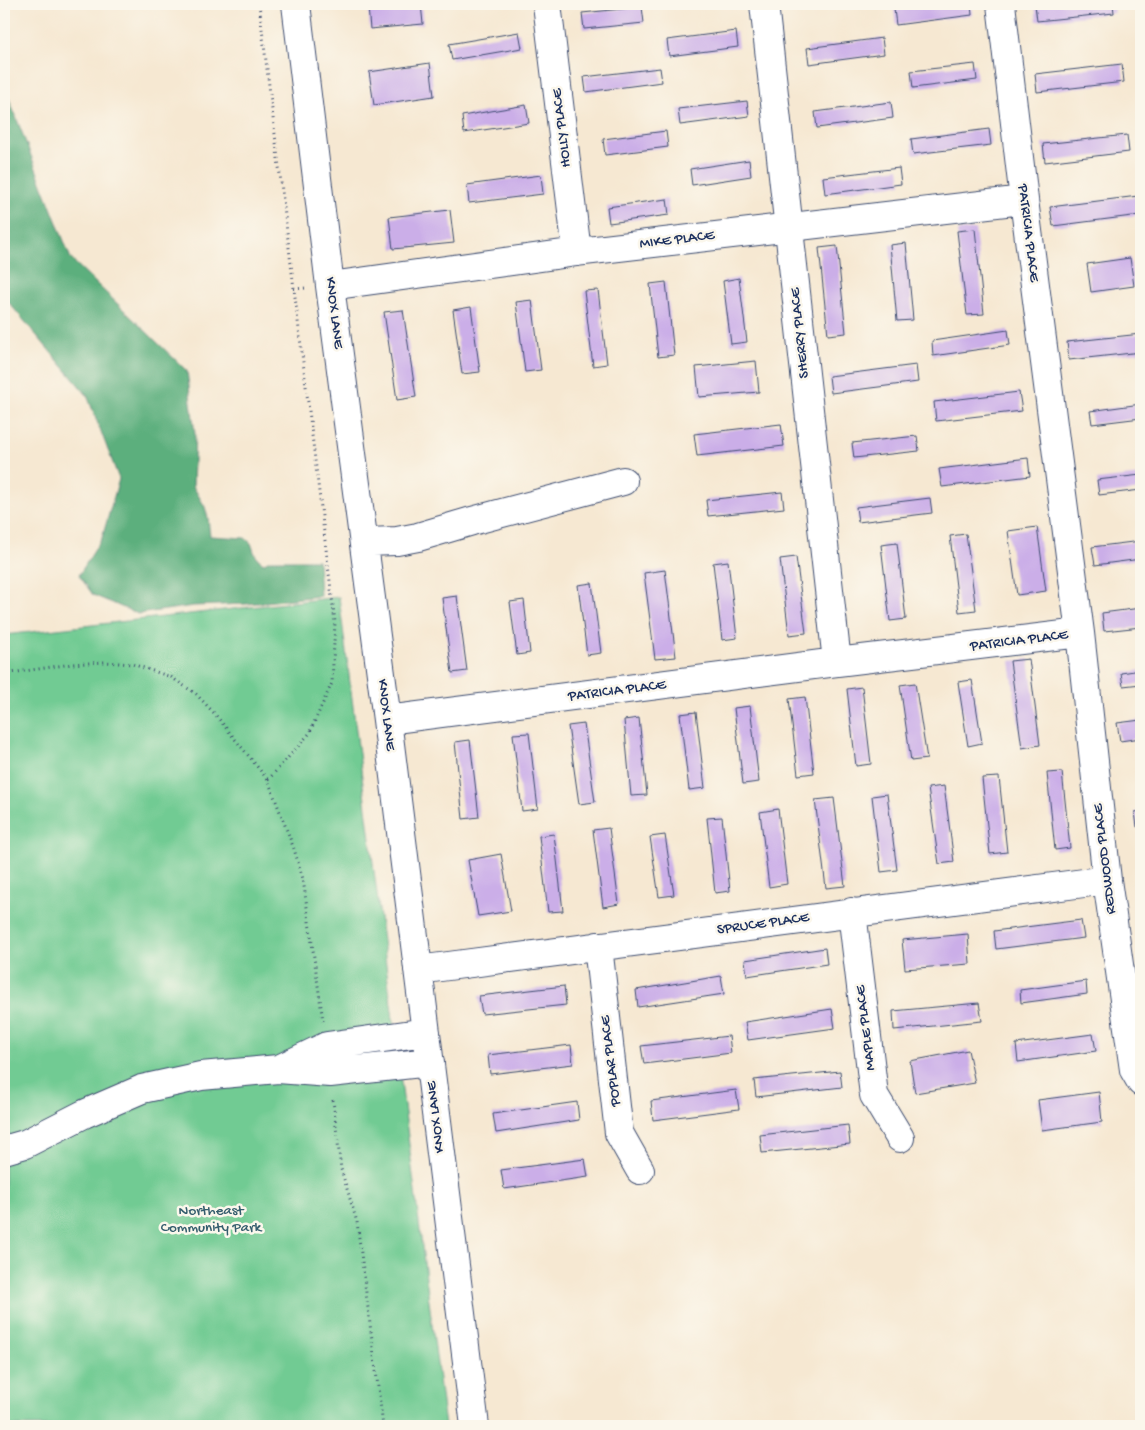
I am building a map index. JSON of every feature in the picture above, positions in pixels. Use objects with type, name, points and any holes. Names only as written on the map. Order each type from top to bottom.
[{"type":"street","name":"KNOX LANE","points":[[296,4],[475,1426]]},
{"type":"street","name":"HOLLY PLACE","points":[[547,4],[577,252]]},
{"type":"street","name":"SHERRY PLACE","points":[[764,4],[837,662]]},
{"type":"street","name":"PATRICIA PLACE","points":[[387,720],[1080,633],[1024,200],[1001,4]]},
{"type":"street","name":"MIKE PLACE","points":[[330,286],[577,252],[1024,200]]},
{"type":"street","points":[[364,542],[398,541],[418,537],[623,481]]},
{"type":"street","name":"REDWOOD PLACE","points":[[1080,633],[1107,880],[1134,1070],[1141,1082]]},
{"type":"street","name":"SPRUCE PLACE","points":[[418,970],[1107,880]]},
{"type":"street","name":"MAPLE PLACE","points":[[852,912],[874,1095],[900,1138]]},
{"type":"street","name":"POPLAR PLACE","points":[[598,946],[620,1133],[640,1170]]},
{"type":"street","points":[[278,1069],[326,1046],[426,1032]]},
{"type":"street","points":[[4,1150],[25,1144],[84,1114],[142,1090],[201,1076],[278,1069],[330,1073],[430,1062]]},
{"type":"path","points":[[259,4],[335,622],[332,683],[309,734],[268,780]]},
{"type":"path","points":[[4,674],[72,664],[104,662],[132,664],[171,677],[196,694],[214,713],[268,780],[303,879],[326,1046]]},
{"type":"path","points":[[330,1073],[341,1169],[357,1222],[383,1426]]},
{"type":"green space","points":[[4,86],[71,259],[187,371],[195,434],[193,486],[205,507],[210,536],[245,538],[251,543],[257,557],[264,563],[270,560],[318,560],[320,596],[247,604],[193,606],[138,614],[93,595],[79,575],[102,538],[119,479],[87,395],[4,297]]},
{"type":"green space","name":"Northeast Community Park","points":[[339,597],[445,1426],[4,1426],[4,635]]},
{"type":"building","points":[[421,4],[423,24],[370,29],[368,7]]},
{"type":"building","points":[[937,4],[971,4],[972,15],[896,25],[894,9]]},
{"type":"building","points":[[1113,4],[1114,13],[1037,21],[1035,5]]},
{"type":"building","points":[[642,7],[644,23],[584,29],[582,13]]},
{"type":"building","points":[[736,31],[738,47],[669,56],[667,40]]},
{"type":"building","points":[[519,32],[522,48],[452,60],[449,44]]},
{"type":"building","points":[[882,38],[884,54],[809,64],[807,48]]},
{"type":"building","points":[[430,63],[434,96],[374,105],[369,72]]},
{"type":"building","points":[[975,64],[977,80],[913,88],[911,71]]},
{"type":"building","points":[[1122,64],[1124,82],[1037,92],[1035,74]]},
{"type":"building","points":[[660,68],[662,82],[586,92],[584,77]]},
{"type":"building","points":[[747,101],[749,116],[680,125],[678,109]]},
{"type":"building","points":[[891,102],[893,118],[817,128],[815,112]]},
{"type":"building","points":[[526,105],[529,123],[464,133],[462,116]]},
{"type":"building","points":[[989,129],[991,145],[913,154],[911,139]]},
{"type":"building","points":[[666,131],[668,147],[605,155],[603,139]]},
{"type":"building","points":[[1127,135],[1129,152],[1045,162],[1043,144]]},
{"type":"building","points":[[749,160],[751,176],[692,185],[690,169]]},
{"type":"building","points":[[899,168],[901,184],[825,194],[823,177]]},
{"type":"building","points":[[541,175],[543,194],[469,203],[467,185]]},
{"type":"building","points":[[1138,196],[1140,215],[1053,226],[1050,207]]},
{"type":"building","points":[[667,199],[669,215],[609,223],[607,207]]},
{"type":"building","points":[[450,210],[454,243],[393,249],[389,217]]},
{"type":"building","points":[[975,229],[984,314],[967,315],[957,231]]},
{"type":"building","points":[[906,243],[913,320],[897,321],[890,245]]},
{"type":"building","points":[[837,246],[846,333],[828,335],[819,248]]},
{"type":"building","points":[[1130,258],[1134,286],[1091,292],[1087,264]]},
{"type":"building","points":[[739,278],[747,342],[731,344],[723,281]]},
{"type":"building","points":[[666,282],[674,355],[658,357],[650,284]]},
{"type":"building","points":[[598,290],[607,364],[593,366],[584,291]]},
{"type":"building","points":[[532,300],[541,370],[525,372],[516,302]]},
{"type":"building","points":[[471,307],[480,372],[462,374],[453,310]]},
{"type":"building","points":[[403,310],[416,397],[397,400],[384,312]]},
{"type":"building","points":[[1008,330],[1010,345],[933,356],[932,341]]},
{"type":"building","points":[[1141,334],[1141,352],[1069,360],[1067,342]]},
{"type":"building","points":[[756,361],[759,392],[699,397],[696,367]]},
{"type":"building","points":[[916,365],[918,382],[831,393],[829,376]]},
{"type":"building","points":[[1019,392],[1022,411],[936,421],[934,402]]},
{"type":"building","points":[[1141,404],[1141,418],[1092,424],[1090,411]]},
{"type":"building","points":[[781,424],[784,446],[697,456],[694,434]]},
{"type":"building","points":[[917,436],[919,451],[854,458],[852,443]]},
{"type":"building","points":[[1028,458],[1030,476],[942,487],[939,469]]},
{"type":"building","points":[[1141,475],[1141,490],[1099,495],[1097,480]]},
{"type":"building","points":[[782,492],[784,508],[708,516],[706,500]]},
{"type":"building","points":[[930,498],[932,513],[858,522],[856,507]]},
{"type":"building","points":[[1037,527],[1046,591],[1017,595],[1008,531]]},
{"type":"building","points":[[966,534],[976,610],[959,612],[950,536]]},
{"type":"building","points":[[1141,541],[1141,559],[1095,565],[1092,547]]},
{"type":"building","points":[[897,543],[906,619],[890,621],[881,545]]},
{"type":"building","points":[[796,557],[806,633],[789,635],[780,559]]},
{"type":"building","points":[[728,561],[737,638],[722,640],[713,563]]},
{"type":"building","points":[[665,570],[676,657],[655,659],[644,573]]},
{"type":"building","points":[[592,583],[601,653],[587,655],[578,585]]},
{"type":"building","points":[[457,596],[467,671],[452,673],[442,598]]},
{"type":"building","points":[[524,600],[530,653],[517,655],[510,602]]},
{"type":"building","points":[[1141,608],[1141,627],[1104,631],[1102,613]]},
{"type":"building","points":[[1029,659],[1040,745],[1022,748],[1010,661]]},
{"type":"building","points":[[1141,670],[1141,684],[1123,686],[1121,673]]},
{"type":"building","points":[[972,680],[982,743],[968,746],[958,682]]},
{"type":"building","points":[[915,683],[927,759],[911,761],[900,685]]},
{"type":"building","points":[[862,687],[871,764],[856,766],[847,689]]},
{"type":"building","points":[[805,697],[814,773],[798,775],[789,699]]},
{"type":"building","points":[[750,706],[759,782],[743,784],[734,708]]},
{"type":"building","points":[[696,712],[705,788],[689,790],[680,714]]},
{"type":"building","points":[[639,718],[647,795],[631,796],[624,720]]},
{"type":"building","points":[[1141,720],[1141,738],[1120,741],[1117,723]]},
{"type":"building","points":[[584,724],[595,802],[579,804],[568,726]]},
{"type":"building","points":[[529,733],[538,809],[522,811],[513,734]]},
{"type":"building","points":[[470,740],[479,817],[463,819],[455,742]]},
{"type":"building","points":[[1062,772],[1070,848],[1055,850],[1047,773]]},
{"type":"building","points":[[999,777],[1007,852],[990,854],[982,778]]},
{"type":"building","points":[[944,786],[954,862],[939,864],[928,788]]},
{"type":"building","points":[[887,794],[897,870],[881,872],[872,796]]},
{"type":"building","points":[[834,798],[845,886],[826,888],[815,800]]},
{"type":"building","points":[[778,809],[787,884],[769,887],[760,812]]},
{"type":"building","points":[[1141,811],[1141,827],[1137,827],[1135,812]]},
{"type":"building","points":[[722,817],[730,891],[715,893],[707,818]]},
{"type":"building","points":[[609,828],[619,904],[603,907],[593,830]]},
{"type":"building","points":[[554,834],[563,911],[548,912],[539,836]]},
{"type":"building","points":[[665,835],[674,895],[659,897],[650,837]]},
{"type":"building","points":[[501,854],[511,911],[478,916],[468,860]]},
{"type":"building","points":[[1081,920],[1084,938],[996,949],[994,931]]},
{"type":"building","points":[[968,934],[970,964],[905,969],[902,940]]},
{"type":"building","points":[[825,948],[827,964],[747,976],[745,960]]},
{"type":"building","points":[[721,976],[724,994],[638,1007],[636,990]]},
{"type":"building","points":[[1086,981],[1087,994],[1021,1003],[1020,990]]},
{"type":"building","points":[[564,986],[566,1005],[482,1014],[479,996]]},
{"type":"building","points":[[979,1003],[982,1021],[894,1030],[893,1011]]},
{"type":"building","points":[[832,1009],[835,1028],[748,1040],[745,1022]]},
{"type":"building","points":[[1093,1034],[1096,1051],[1018,1062],[1016,1044]]},
{"type":"building","points":[[729,1036],[731,1053],[644,1064],[641,1046]]},
{"type":"building","points":[[571,1045],[573,1064],[490,1074],[488,1055]]},
{"type":"building","points":[[968,1050],[975,1083],[915,1093],[910,1061]]},
{"type":"building","points":[[840,1071],[842,1087],[756,1097],[754,1080]]},
{"type":"building","points":[[736,1090],[739,1109],[653,1120],[651,1101]]},
{"type":"building","points":[[1099,1092],[1102,1122],[1042,1130],[1038,1100]]},
{"type":"building","points":[[577,1102],[579,1120],[496,1133],[493,1114]]},
{"type":"building","points":[[848,1125],[850,1144],[762,1153],[760,1135]]},
{"type":"building","points":[[585,1159],[588,1177],[504,1189],[501,1170]]}]
